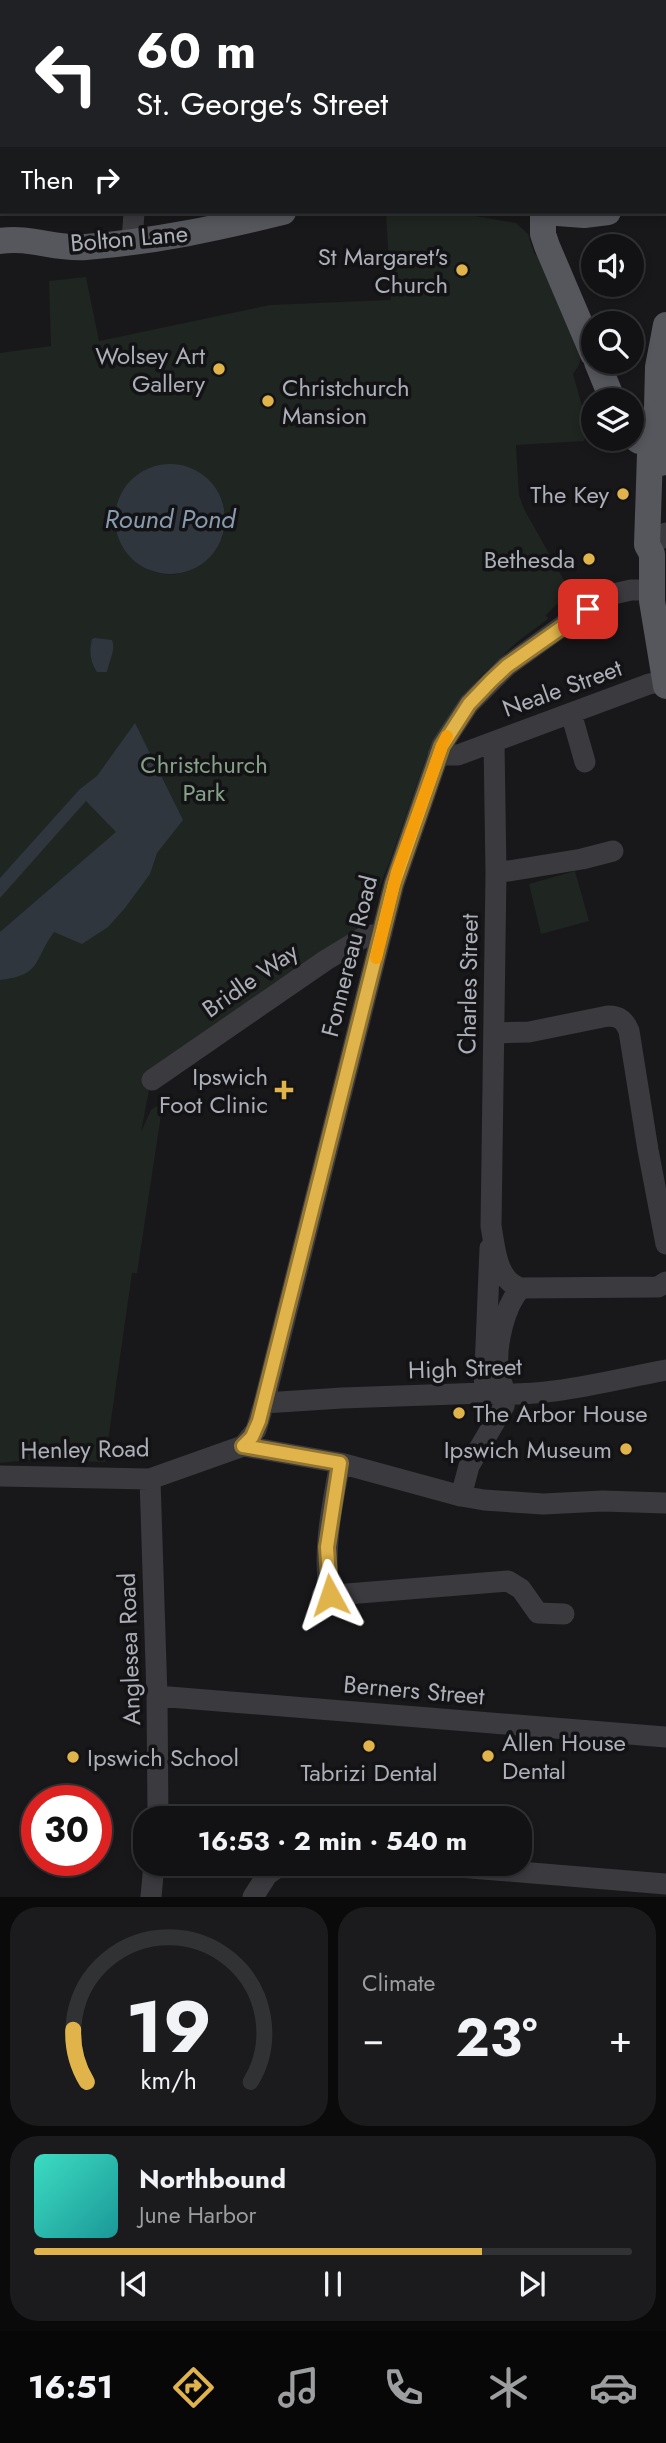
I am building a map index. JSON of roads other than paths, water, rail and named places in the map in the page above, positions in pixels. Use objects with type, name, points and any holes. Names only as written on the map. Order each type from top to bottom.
[{"type":"main road","name":"Bolton Lane","points":[[2,237],[82,248],[187,235],[241,217],[266,214]]},
{"type":"main road","points":[[543,214],[543,234],[547,246],[581,326]]},
{"type":"main road","points":[[570,214],[592,214]]},
{"type":"main road","points":[[666,325],[648,442],[650,454],[647,545],[655,562],[666,683]]},
{"type":"street","points":[[132,242],[134,214]]},
{"type":"street","name":"Fonnereau Road","points":[[264,1403],[397,872],[438,755],[448,734],[469,704],[491,681],[568,622],[609,596],[627,578],[655,562]]},
{"type":"street","name":"Neale Street","points":[[438,755],[457,755],[649,684],[666,683]]},
{"type":"street","points":[[571,713],[585,762]]},
{"type":"street","name":"Charles Street","points":[[484,1393],[494,1092],[494,742]]},
{"type":"street","points":[[496,873],[555,864],[613,850]]},
{"type":"street","name":"Bridle Way","points":[[152,1080],[326,960],[364,937],[382,933]]},
{"type":"street","points":[[494,1033],[529,1032],[608,1016],[620,1018],[625,1022],[629,1031],[666,1244]]},
{"type":"street","name":"Charles Street","points":[[491,1226],[501,1271],[514,1286],[521,1289]]},
{"type":"street","points":[[461,1496],[469,1466],[501,1413],[507,1395],[500,1377],[498,1356],[513,1297],[521,1289],[658,1287],[666,1282]]},
{"type":"street","name":"High Street","points":[[264,1403],[484,1393],[507,1395],[666,1370]]},
{"type":"street","points":[[264,1403],[256,1430],[243,1446],[340,1463],[461,1496],[530,1504],[603,1501],[666,1503]]},
{"type":"street","name":"Henley Road","points":[[0,1476],[150,1479],[243,1446]]},
{"type":"street","points":[[340,1463],[327,1547],[326,1596],[508,1581],[521,1589],[538,1613],[564,1615]]},
{"type":"street","name":"Anglesea Road","points":[[150,1479],[158,1806]]},
{"type":"street","name":"Berners Street","points":[[157,1696],[666,1738]]},
{"type":"street","points":[[532,1873],[666,1884]]},
{"type":"street","points":[[151,1897],[153,1876]]},
{"type":"street","points":[[253,1897],[266,1876]]},
{"type":"water","name":"Round Pond","points":[[170,464],[191,468],[209,480],[221,498],[225,519],[221,540],[209,558],[191,570],[170,574],[149,570],[131,558],[119,540],[115,519],[119,498],[131,480],[149,468]]},
{"type":"water","points":[[92,639],[112,640],[113,652],[107,672],[97,672],[93,664],[91,648]]},
{"type":"water","points":[[135,723],[183,820],[157,853],[150,874],[108,927],[82,944],[54,932],[30,970],[14,978],[0,980],[0,932],[116,832],[86,801],[0,898],[0,878],[80,789],[97,776]]},
{"type":"place","name":"St Margaret's Church","points":[[462,270]]},
{"type":"place","name":"Wolsey Art Gallery","points":[[219,369]]},
{"type":"place","name":"Christchurch Mansion","points":[[268,401]]},
{"type":"place","name":"The Key","points":[[623,494]]},
{"type":"place","name":"Bethesda","points":[[589,559]]},
{"type":"place","name":"Ipswich Foot Clinic","points":[[284,1090]]},
{"type":"place","name":"The Arbor House","points":[[459,1413]]},
{"type":"place","name":"Ipswich Museum","points":[[626,1449]]},
{"type":"place","name":"Tabrizi Dental","points":[[369,1746]]},
{"type":"place","name":"Allen House Dental","points":[[488,1756]]},
{"type":"place","name":"Ipswich School","points":[[73,1757]]},
{"type":"park label","name":"Christchurch Park","points":[[204,778]]}]
